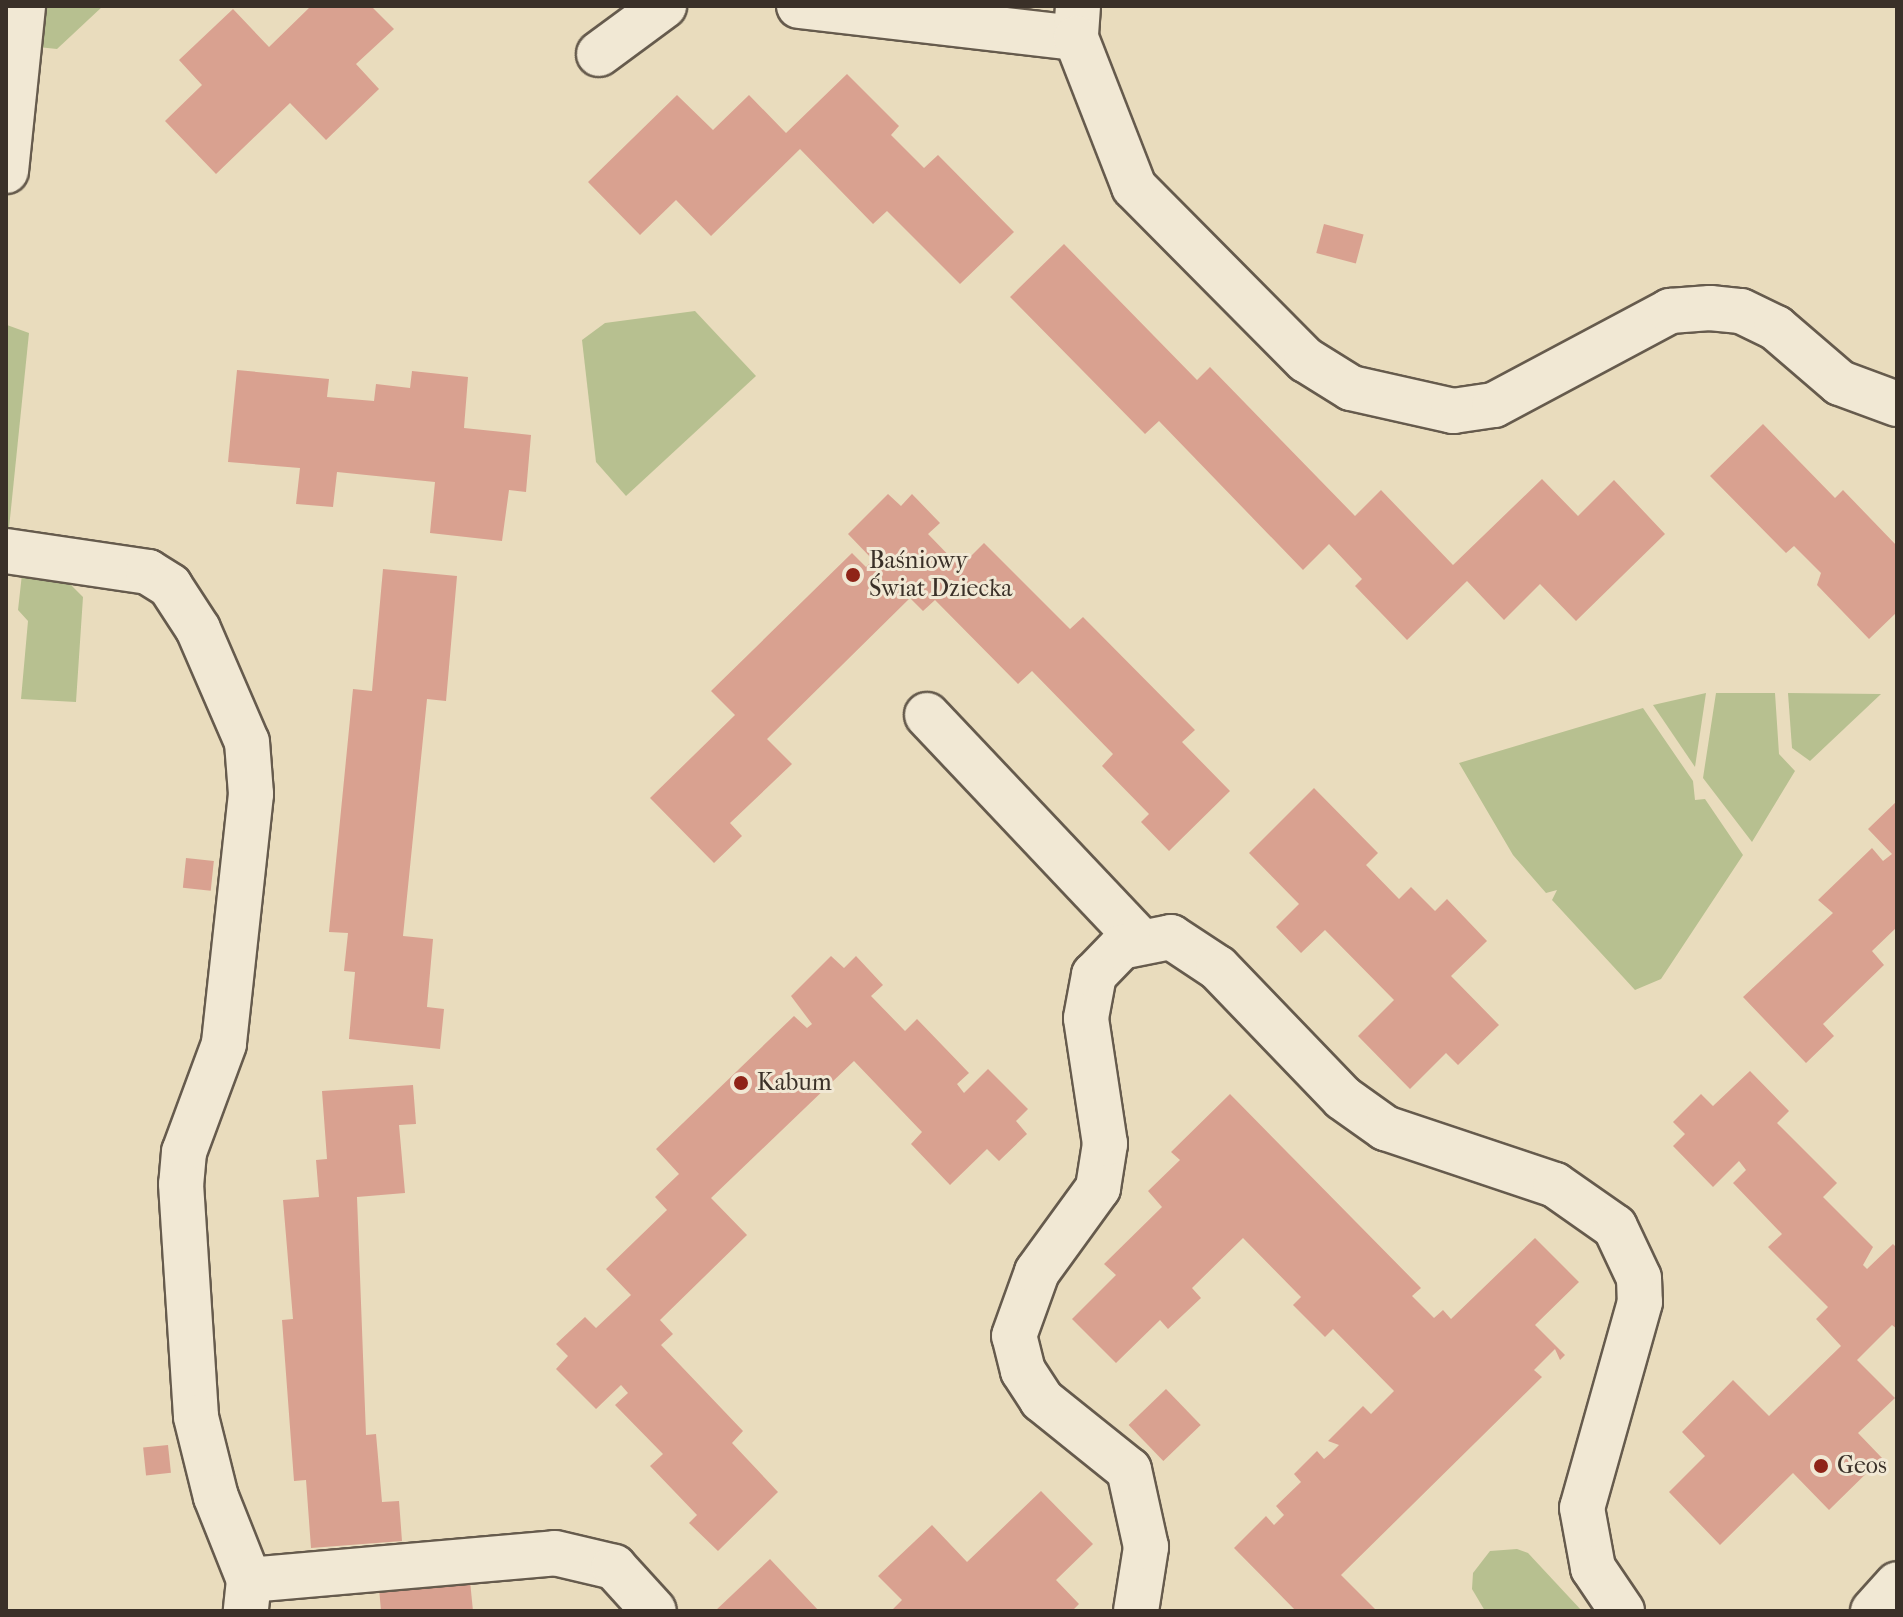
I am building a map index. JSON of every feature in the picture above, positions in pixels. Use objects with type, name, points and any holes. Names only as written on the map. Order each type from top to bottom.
[{"type":"street","points":[[6,171],[23,6]]},
{"type":"street","points":[[599,54],[664,6]]},
{"type":"street","points":[[799,6],[1077,22],[1134,187],[1306,360],[1351,388],[1453,411],[1494,405],[1670,311],[1710,308],[1741,311],[1776,328],[1840,383],[1897,404]]},
{"type":"street","points":[[6,551],[148,572],[185,605],[237,713],[250,768],[224,1044],[184,1152],[181,1184],[196,1417],[216,1497],[248,1596],[555,1553],[614,1567],[654,1611]]},
{"type":"street","points":[[927,715],[1139,939]]},
{"type":"street","points":[[1136,1611],[1146,1547],[1129,1470],[1042,1400],[1023,1371],[1014,1336],[1037,1272],[1098,1188],[1105,1144],[1088,995],[1104,960],[1139,939],[1188,943],[1343,1098],[1385,1128],[1555,1185],[1615,1227],[1639,1278],[1640,1302],[1582,1508],[1593,1568],[1622,1611]]},
{"type":"street","points":[[1873,1611],[1897,1584]]},
{"type":"green space","points":[[42,6],[103,6],[57,49],[38,47]]},
{"type":"green space","points":[[695,311],[756,376],[626,496],[596,462],[582,340],[605,323]]},
{"type":"green space","points":[[7,325],[29,333],[9,528],[6,526]]},
{"type":"green space","points":[[22,574],[68,582],[83,597],[76,702],[21,699],[28,621],[18,610]]},
{"type":"green space","points":[[1706,693],[1695,767],[1653,705]]},
{"type":"green space","points":[[1716,693],[1775,693],[1779,754],[1795,771],[1752,842],[1703,778]]},
{"type":"green space","points":[[1788,693],[1881,694],[1810,761],[1792,748]]},
{"type":"green space","points":[[1643,708],[1693,781],[1695,800],[1705,799],[1743,855],[1661,979],[1635,990],[1552,900],[1557,890],[1546,893],[1513,855],[1459,763]]},
{"type":"green space","points":[[1517,1549],[1528,1553],[1582,1611],[1485,1611],[1472,1589],[1473,1573],[1490,1551]]},
{"type":"building","points":[[311,6],[371,6],[394,29],[356,64],[379,89],[326,140],[290,103],[216,174],[165,121],[202,85],[179,60],[233,9],[269,47]]},
{"type":"building","points":[[847,74],[899,126],[891,135],[924,168],[938,155],[1014,232],[960,284],[887,211],[873,224],[800,149],[711,236],[676,200],[640,235],[588,182],[677,95],[713,130],[749,95],[786,133]]},
{"type":"building","points":[[1324,224],[1364,235],[1356,264],[1316,253]]},
{"type":"building","points":[[1064,244],[1197,380],[1210,367],[1355,516],[1381,490],[1453,565],[1542,479],[1578,516],[1614,480],[1665,534],[1576,621],[1540,584],[1504,620],[1467,581],[1407,640],[1355,586],[1362,579],[1329,544],[1303,570],[1159,421],[1145,434],[1010,297]]},
{"type":"building","points":[[237,370],[329,379],[327,397],[374,401],[376,384],[410,388],[412,371],[468,377],[464,428],[531,435],[526,492],[509,490],[502,541],[430,533],[435,482],[337,472],[333,507],[296,504],[300,468],[228,462]]},
{"type":"building","points":[[1763,424],[1835,498],[1843,490],[1897,546],[1897,612],[1869,639],[1817,585],[1821,573],[1794,546],[1786,553],[1710,476]]},
{"type":"building","points":[[888,494],[901,506],[912,494],[940,523],[928,534],[960,567],[984,543],[1070,629],[1083,617],[1195,730],[1182,742],[1230,791],[1169,851],[1141,822],[1149,814],[1102,766],[1113,754],[1032,671],[1018,684],[935,600],[923,611],[910,598],[767,739],[792,764],[730,823],[742,836],[714,863],[650,798],[735,715],[711,691],[852,553],[866,567],[873,560],[848,534]]},
{"type":"building","points":[[383,569],[457,576],[446,701],[427,699],[403,936],[433,939],[427,1007],[444,1009],[440,1049],[349,1039],[355,972],[344,971],[348,933],[329,932],[353,689],[372,691]]},
{"type":"building","points":[[1314,788],[1378,853],[1366,865],[1399,899],[1411,887],[1435,911],[1447,899],[1487,941],[1451,976],[1499,1025],[1458,1065],[1446,1053],[1410,1089],[1358,1036],[1394,1000],[1325,930],[1301,953],[1276,927],[1299,904],[1249,853]]},
{"type":"building","points":[[1897,801],[1897,927],[1872,951],[1884,965],[1823,1024],[1834,1036],[1806,1063],[1743,997],[1833,913],[1818,900],[1872,848],[1883,861],[1892,854],[1868,829]]},
{"type":"building","points":[[186,858],[214,861],[211,891],[183,888]]},
{"type":"building","points":[[831,956],[844,968],[856,956],[883,985],[871,996],[905,1031],[917,1019],[969,1073],[957,1084],[964,1093],[988,1069],[1028,1109],[1016,1121],[1027,1134],[999,1161],[987,1149],[950,1185],[911,1144],[922,1132],[854,1061],[711,1198],[747,1235],[660,1320],[673,1334],[661,1345],[743,1431],[732,1443],[778,1492],[718,1551],[689,1523],[697,1515],[650,1466],[663,1454],[615,1405],[628,1393],[621,1385],[596,1409],[556,1369],[568,1356],[556,1344],[585,1317],[596,1328],[631,1295],[606,1269],[667,1210],[655,1197],[679,1174],[656,1149],[794,1016],[807,1028],[812,1024],[791,996]]},
{"type":"building","points":[[1750,1071],[1789,1111],[1777,1123],[1837,1183],[1823,1197],[1873,1247],[1863,1265],[1867,1269],[1893,1244],[1897,1248],[1897,1329],[1892,1325],[1857,1360],[1895,1398],[1858,1433],[1882,1458],[1829,1510],[1793,1473],[1720,1545],[1669,1492],[1705,1456],[1682,1432],[1733,1380],[1769,1416],[1841,1346],[1816,1319],[1828,1307],[1768,1247],[1782,1234],[1733,1183],[1746,1170],[1739,1161],[1713,1187],[1673,1146],[1685,1134],[1673,1122],[1701,1094],[1713,1106]]},
{"type":"building","points":[[413,1085],[416,1124],[399,1125],[405,1193],[357,1197],[366,1435],[376,1434],[382,1502],[399,1501],[402,1541],[311,1548],[306,1480],[294,1481],[282,1320],[293,1319],[283,1200],[319,1197],[316,1160],[327,1159],[322,1091]]},
{"type":"building","points":[[1230,1094],[1421,1288],[1412,1296],[1434,1318],[1443,1310],[1451,1319],[1535,1238],[1579,1282],[1535,1325],[1565,1355],[1560,1360],[1555,1349],[1534,1370],[1542,1377],[1341,1575],[1377,1611],[1296,1611],[1234,1548],[1266,1516],[1274,1525],[1284,1515],[1276,1506],[1301,1482],[1294,1474],[1317,1451],[1324,1459],[1330,1454],[1339,1445],[1328,1441],[1363,1406],[1371,1414],[1394,1391],[1333,1329],[1325,1337],[1293,1305],[1301,1297],[1243,1238],[1192,1288],[1201,1298],[1168,1329],[1160,1320],[1116,1363],[1072,1319],[1116,1275],[1104,1264],[1162,1207],[1148,1191],[1180,1160],[1171,1152]]},
{"type":"building","points":[[1166,1389],[1201,1425],[1163,1461],[1129,1425]]},
{"type":"building","points":[[168,1445],[171,1473],[146,1475],[143,1448]]},
{"type":"building","points":[[1041,1491],[1093,1544],[1056,1580],[1079,1604],[1072,1611],[891,1611],[902,1600],[878,1576],[932,1525],[967,1562]]},
{"type":"building","points":[[770,1559],[819,1611],[715,1611]]},
{"type":"building","points":[[470,1581],[473,1611],[381,1611],[379,1588]]},
{"type":"place","name":"Baśniowy Świat Dziecka","points":[[853,575]]},
{"type":"place","name":"Kabum","points":[[741,1083]]},
{"type":"place","name":"Geos","points":[[1821,1466]]}]
